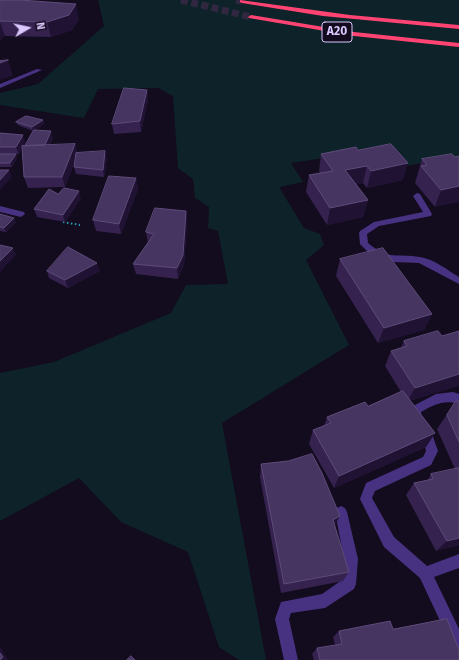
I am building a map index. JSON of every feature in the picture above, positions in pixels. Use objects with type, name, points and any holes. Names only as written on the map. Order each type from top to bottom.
[{"type":"highway","name":"A20","points":[[242,1],[318,14],[412,24],[459,27]]},
{"type":"highway","name":"A20","points":[[250,17],[332,31],[459,45]]},
{"type":"street","points":[[0,86],[39,70]]},
{"type":"street","points":[[417,196],[428,214],[377,224],[363,233],[364,244],[376,254],[394,259],[420,260],[438,268],[459,281]]},
{"type":"street","points":[[0,210],[21,214]]},
{"type":"street","points":[[459,399],[453,396],[442,397],[415,410],[416,419],[428,438],[432,451],[427,461],[370,487],[366,499],[389,542],[425,573],[456,639],[459,649]]},
{"type":"street","points":[[290,660],[282,619],[286,607],[324,601],[348,584],[351,559],[341,512]]},
{"type":"street","points":[[425,573],[459,561]]},
{"type":"path","points":[[58,221],[80,225]]},
{"type":"shaded area","points":[[98,0],[459,0],[459,156],[406,166],[390,148],[291,163],[303,182],[279,187],[304,228],[320,234],[324,245],[306,260],[349,345],[222,423],[266,660],[239,660],[219,647],[188,552],[121,522],[79,478],[0,521],[0,373],[54,362],[171,313],[186,285],[228,284],[218,231],[208,228],[209,207],[195,198],[193,179],[178,168],[173,96],[158,88],[98,89],[84,118],[0,105],[0,93],[38,84],[104,26]]},
{"type":"building","points":[[0,0],[76,4],[69,15],[47,22],[0,21]]},
{"type":"building","points":[[124,88],[147,90],[140,121],[112,124]]},
{"type":"building","points":[[26,116],[43,120],[32,127],[16,122]]},
{"type":"building","points":[[34,130],[51,131],[45,145],[25,146]]},
{"type":"building","points":[[0,133],[23,135],[16,147],[0,147]]},
{"type":"building","points":[[75,144],[62,177],[24,177],[22,146]]},
{"type":"building","points":[[391,144],[408,163],[371,171],[367,166],[345,170],[368,200],[330,208],[309,175],[333,171],[321,154],[356,147],[358,150]]},
{"type":"building","points":[[105,151],[103,170],[74,167],[76,153]]},
{"type":"building","points":[[0,154],[16,154],[10,163],[0,163]]},
{"type":"building","points":[[452,154],[455,157],[459,156],[459,186],[441,190],[421,166],[427,165],[422,159]]},
{"type":"building","points":[[0,170],[9,170],[0,180]]},
{"type":"building","points":[[109,176],[136,178],[119,224],[93,220]]},
{"type":"building","points":[[64,188],[79,191],[63,215],[34,209],[49,189],[58,194]]},
{"type":"building","points":[[155,208],[186,211],[183,255],[177,268],[133,264],[154,234],[146,232]]},
{"type":"building","points":[[0,214],[14,218],[4,228],[0,227]]},
{"type":"building","points":[[0,245],[13,248],[0,261]]},
{"type":"building","points":[[68,247],[97,263],[65,280],[47,271]]},
{"type":"building","points":[[383,248],[432,314],[384,328],[340,259]]},
{"type":"building","points":[[438,331],[442,336],[459,331],[459,374],[415,388],[391,351],[407,346],[404,341]]},
{"type":"building","points":[[403,391],[435,433],[339,476],[313,430],[331,423],[327,417],[365,402],[368,406]]},
{"type":"building","points":[[456,401],[459,401],[459,442],[447,415]]},
{"type":"building","points":[[312,454],[322,473],[340,516],[333,520],[349,572],[284,584],[261,464],[288,461]]},
{"type":"building","points":[[459,468],[459,538],[447,541],[414,483],[433,479],[431,474]]},
{"type":"building","points":[[447,619],[459,650],[459,660],[320,660],[317,648],[342,644],[339,631],[390,621],[393,629]]},
{"type":"building","points":[[0,653],[3,657],[0,660]]},
{"type":"building","points":[[131,656],[135,660],[127,660]]},
{"type":"tunnel","points":[[181,0],[251,17]]},
{"type":"tunnel","points":[[236,0],[242,1]]}]
